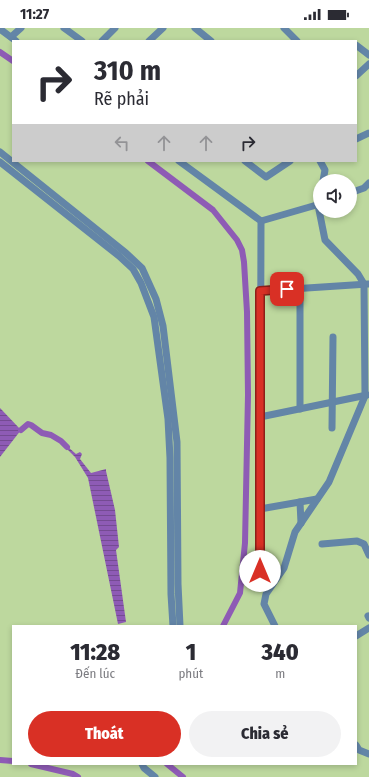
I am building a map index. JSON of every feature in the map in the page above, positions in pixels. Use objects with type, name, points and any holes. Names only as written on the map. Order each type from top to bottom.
[{"type":"street","points":[[0,29],[14,39],[21,28]]},
{"type":"street","points":[[64,28],[81,40]]},
{"type":"street","points":[[103,40],[115,28]]},
{"type":"street","points":[[150,40],[163,28]]},
{"type":"street","points":[[195,28],[210,40]]},
{"type":"street","points":[[284,28],[296,40]]},
{"type":"street","points":[[357,46],[369,55]]},
{"type":"street","points":[[357,75],[369,64]]},
{"type":"street","points":[[357,139],[369,133]]},
{"type":"street","points":[[0,152],[107,242]]},
{"type":"street","points":[[0,162],[107,242],[126,252],[142,268],[156,299],[163,326],[170,414],[177,449],[174,559],[171,594],[173,625]]},
{"type":"street","points":[[184,162],[261,221]]},
{"type":"street","points":[[246,162],[266,177],[288,162]]},
{"type":"street","points":[[321,162],[325,170],[324,174]]},
{"type":"street","points":[[357,190],[364,188],[369,183]]},
{"type":"street","points":[[261,221],[313,206]]},
{"type":"street","points":[[274,625],[264,604],[266,594],[284,568],[295,532],[328,482],[367,395],[367,284],[325,240],[321,218]]},
{"type":"street","points":[[260,571],[261,221]]},
{"type":"street","points":[[260,291],[367,284]]},
{"type":"street","points":[[300,288],[300,409]]},
{"type":"street","points":[[332,428],[333,337]]},
{"type":"street","points":[[260,417],[367,395]]},
{"type":"street","points":[[260,509],[317,499]]},
{"type":"street","points":[[300,502],[301,523]]},
{"type":"street","points":[[322,544],[357,541],[364,544],[369,554]]},
{"type":"street","points":[[174,559],[180,625]]},
{"type":"street","points":[[357,635],[369,628]]},
{"type":"street","points":[[357,746],[360,750],[369,754]]},
{"type":"street","points":[[142,765],[155,777]]},
{"type":"shaded area","points":[[0,408],[21,430],[0,457]]},
{"type":"shaded area","points":[[68,447],[76,454],[80,452],[82,454],[80,459],[91,473],[106,469],[115,510],[119,547],[116,550],[126,622],[118,624],[88,478],[75,457],[67,449]]},
{"type":"waterway","points":[[0,52],[12,60]]},
{"type":"waterway","points":[[149,162],[213,210],[237,240],[242,250],[244,262],[247,312],[248,395],[245,543],[240,593],[224,625]]},
{"type":"waterway","points":[[21,430],[28,424],[31,425],[42,433],[51,435],[61,441],[67,447]]},
{"type":"waterway","points":[[0,760],[12,761]]},
{"type":"waterway","points":[[35,765],[73,774],[78,777]]},
{"type":"waterway","points":[[168,765],[183,777]]},
{"type":"route","points":[[260,571],[260,291],[287,289]]}]
